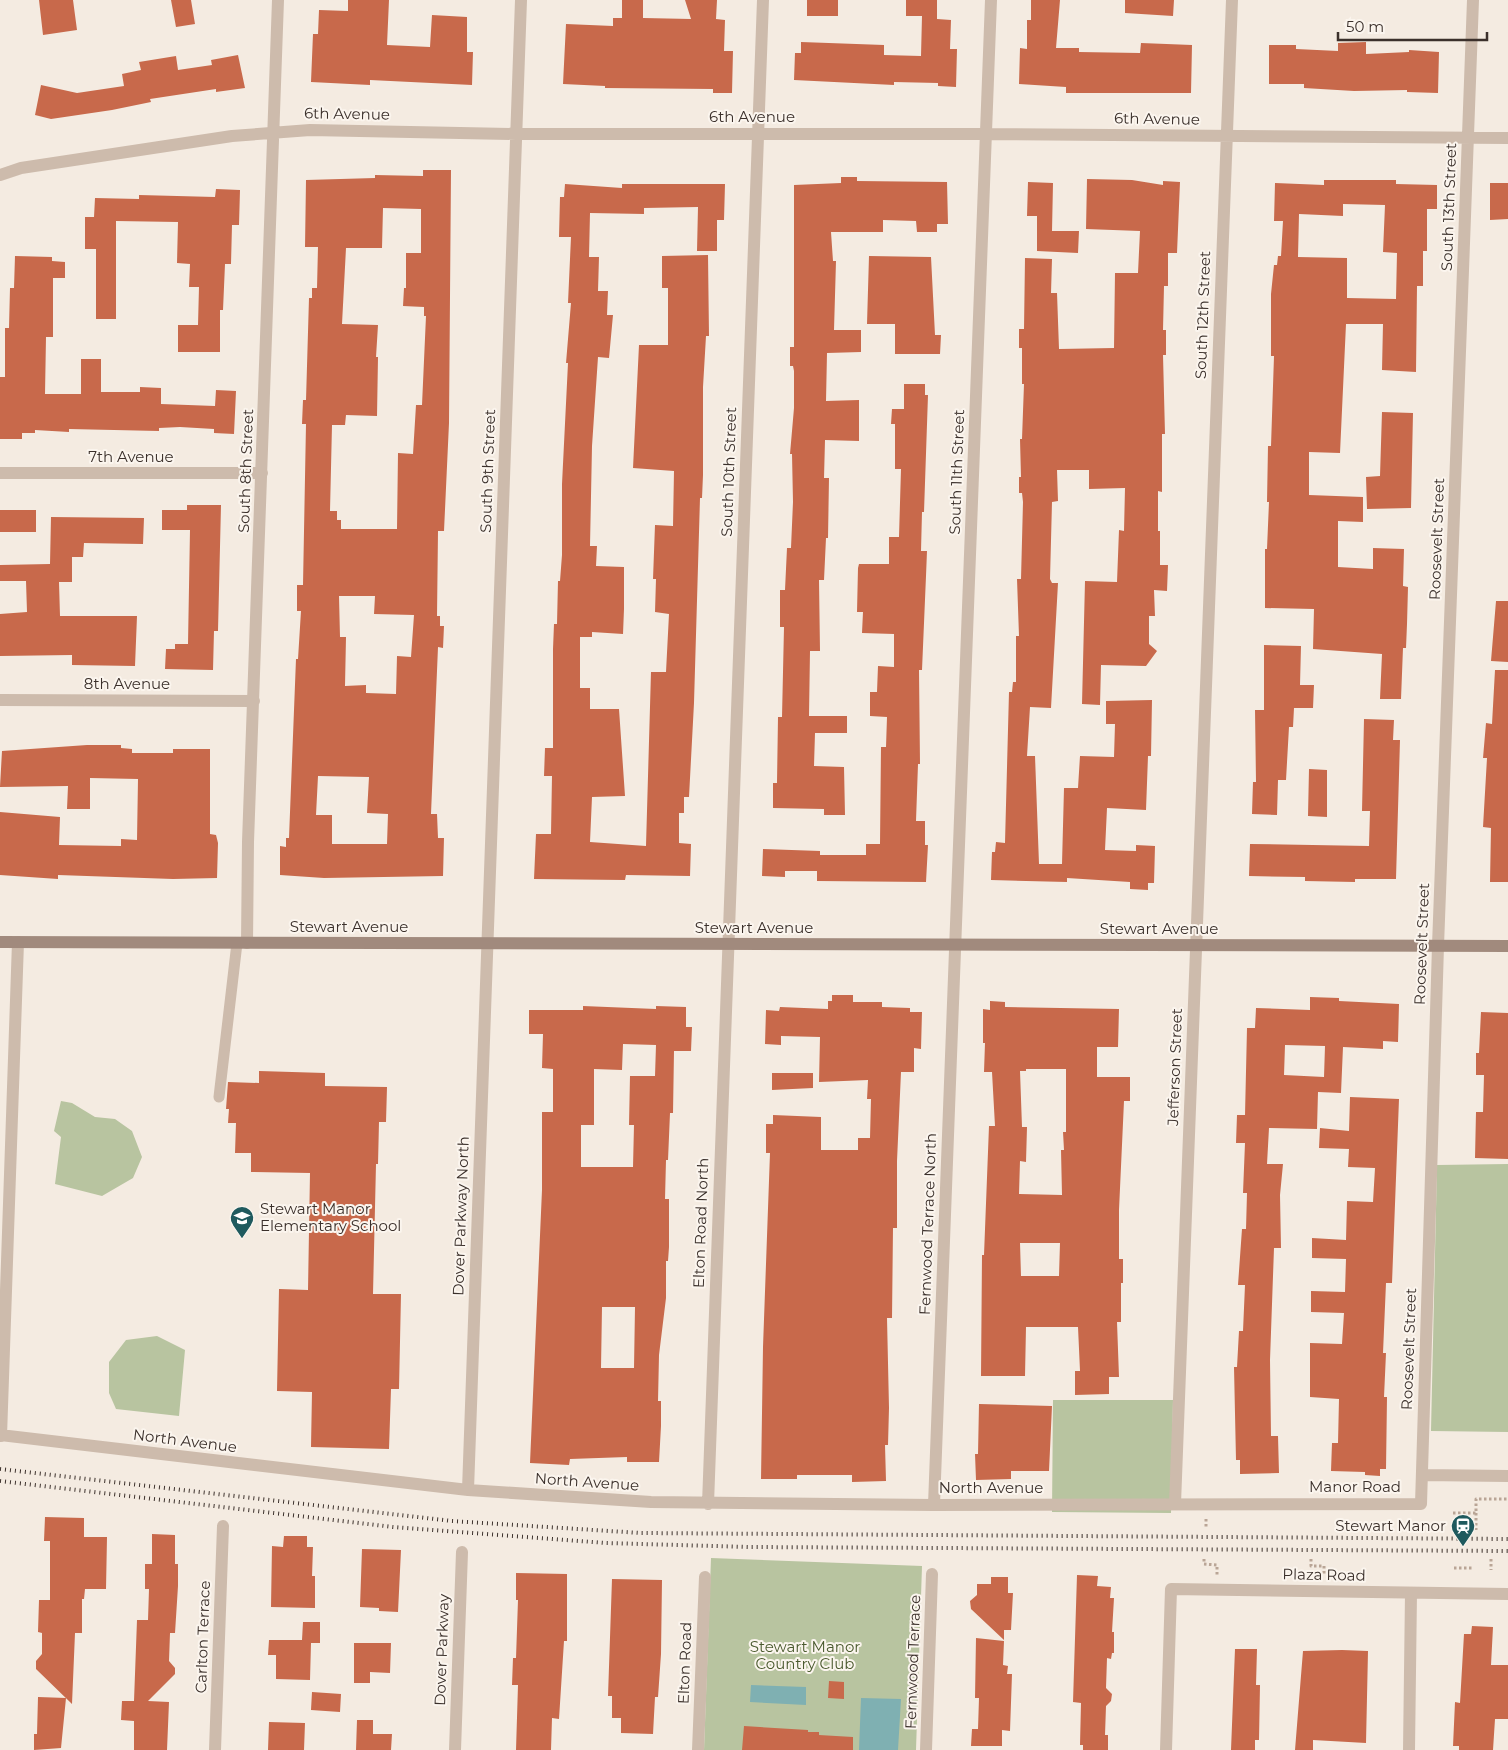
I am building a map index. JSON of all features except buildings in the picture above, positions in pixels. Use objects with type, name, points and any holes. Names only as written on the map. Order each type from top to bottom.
[{"type":"main road","name":"Stewart Avenue","points":[[0,942],[1508,946]]},
{"type":"street","name":"South 8th Street","points":[[242,943],[254,701],[278,0]]},
{"type":"street","name":"South 9th Street","points":[[488,944],[521,0]]},
{"type":"street","name":"South 10th Street","points":[[728,945],[763,0]]},
{"type":"street","name":"South 11th Street","points":[[955,945],[990,0]]},
{"type":"street","name":"South 12th Street","points":[[1208,631],[1232,0]]},
{"type":"street","name":"South 13th Street","points":[[1458,414],[1473,0]]},
{"type":"street","name":"6th Avenue","points":[[0,175],[21,168],[275,131],[310,130],[516,134],[758,133],[1508,138]]},
{"type":"street","name":"Roosevelt Street","points":[[1422,1475],[1438,946],[1458,414]]},
{"type":"street","name":"7th Avenue","points":[[0,472],[262,473]]},
{"type":"street","name":"Jefferson Street","points":[[1175,1504],[1208,631]]},
{"type":"street","name":"8th Avenue","points":[[0,700],[254,701]]},
{"type":"street","points":[[0,1436],[18,942]]},
{"type":"street","name":"Dover Parkway North","points":[[468,1490],[488,944]]},
{"type":"street","name":"Elton Road North","points":[[708,1504],[728,945]]},
{"type":"street","name":"Fernwood Terrace North","points":[[934,1505],[955,945]]},
{"type":"street","name":"North Avenue","points":[[0,1436],[468,1490],[651,1502],[934,1505],[1175,1504]]},
{"type":"street","name":"Manor Road","points":[[1175,1504],[1420,1504],[1422,1475],[1508,1476]]},
{"type":"street","name":"Carlton Terrace","points":[[215,1750],[223,1526]]},
{"type":"street","name":"Dover Parkway","points":[[455,1750],[462,1552]]},
{"type":"street","name":"Fernwood Terrace","points":[[926,1750],[932,1574]]},
{"type":"street","name":"Elton Road","points":[[698,1750],[705,1577]]},
{"type":"street","name":"Plaza Road","points":[[1166,1750],[1171,1589],[1508,1594]]},
{"type":"street","points":[[1409,1750],[1411,1593]]},
{"type":"lane","points":[[219,1098],[242,943]]},
{"type":"path","points":[[1476,1530],[1476,1498],[1508,1498]]},
{"type":"path","points":[[1452,1513],[1476,1514]]},
{"type":"path","points":[[1206,1523],[1206,1529]]},
{"type":"path","points":[[1204,1558],[1204,1564],[1217,1564]]},
{"type":"path","points":[[1311,1559],[1311,1566],[1324,1566]]},
{"type":"path","points":[[1491,1559],[1491,1570]]},
{"type":"path","points":[[1454,1568],[1473,1568]]},
{"type":"green space","points":[[61,1101],[72,1103],[95,1117],[115,1119],[132,1131],[142,1157],[133,1178],[102,1196],[55,1184],[61,1137],[54,1131]]},
{"type":"green space","points":[[1508,1164],[1508,1432],[1431,1431],[1437,1165]]},
{"type":"green space","points":[[157,1336],[185,1350],[179,1416],[116,1409],[109,1393],[109,1362],[126,1340]]},
{"type":"green space","points":[[1053,1400],[1173,1400],[1171,1513],[1052,1512]]},
{"type":"green space","name":"Stewart Manor Country Club","points":[[711,1558],[922,1566],[916,1750],[704,1750]]},
{"type":"water","points":[[751,1685],[806,1687],[806,1705],[750,1702]]},
{"type":"water","points":[[861,1698],[901,1699],[898,1750],[859,1750]]},
{"type":"railway","points":[[0,1469],[452,1521],[641,1533],[1508,1539]]},
{"type":"railway","points":[[0,1481],[393,1527],[606,1543],[750,1547],[1508,1551]]},
{"type":"place","name":"Stewart Manor Elementary School","points":[[242,1239]]},
{"type":"place","name":"Stewart Manor","points":[[1463,1547]]}]
